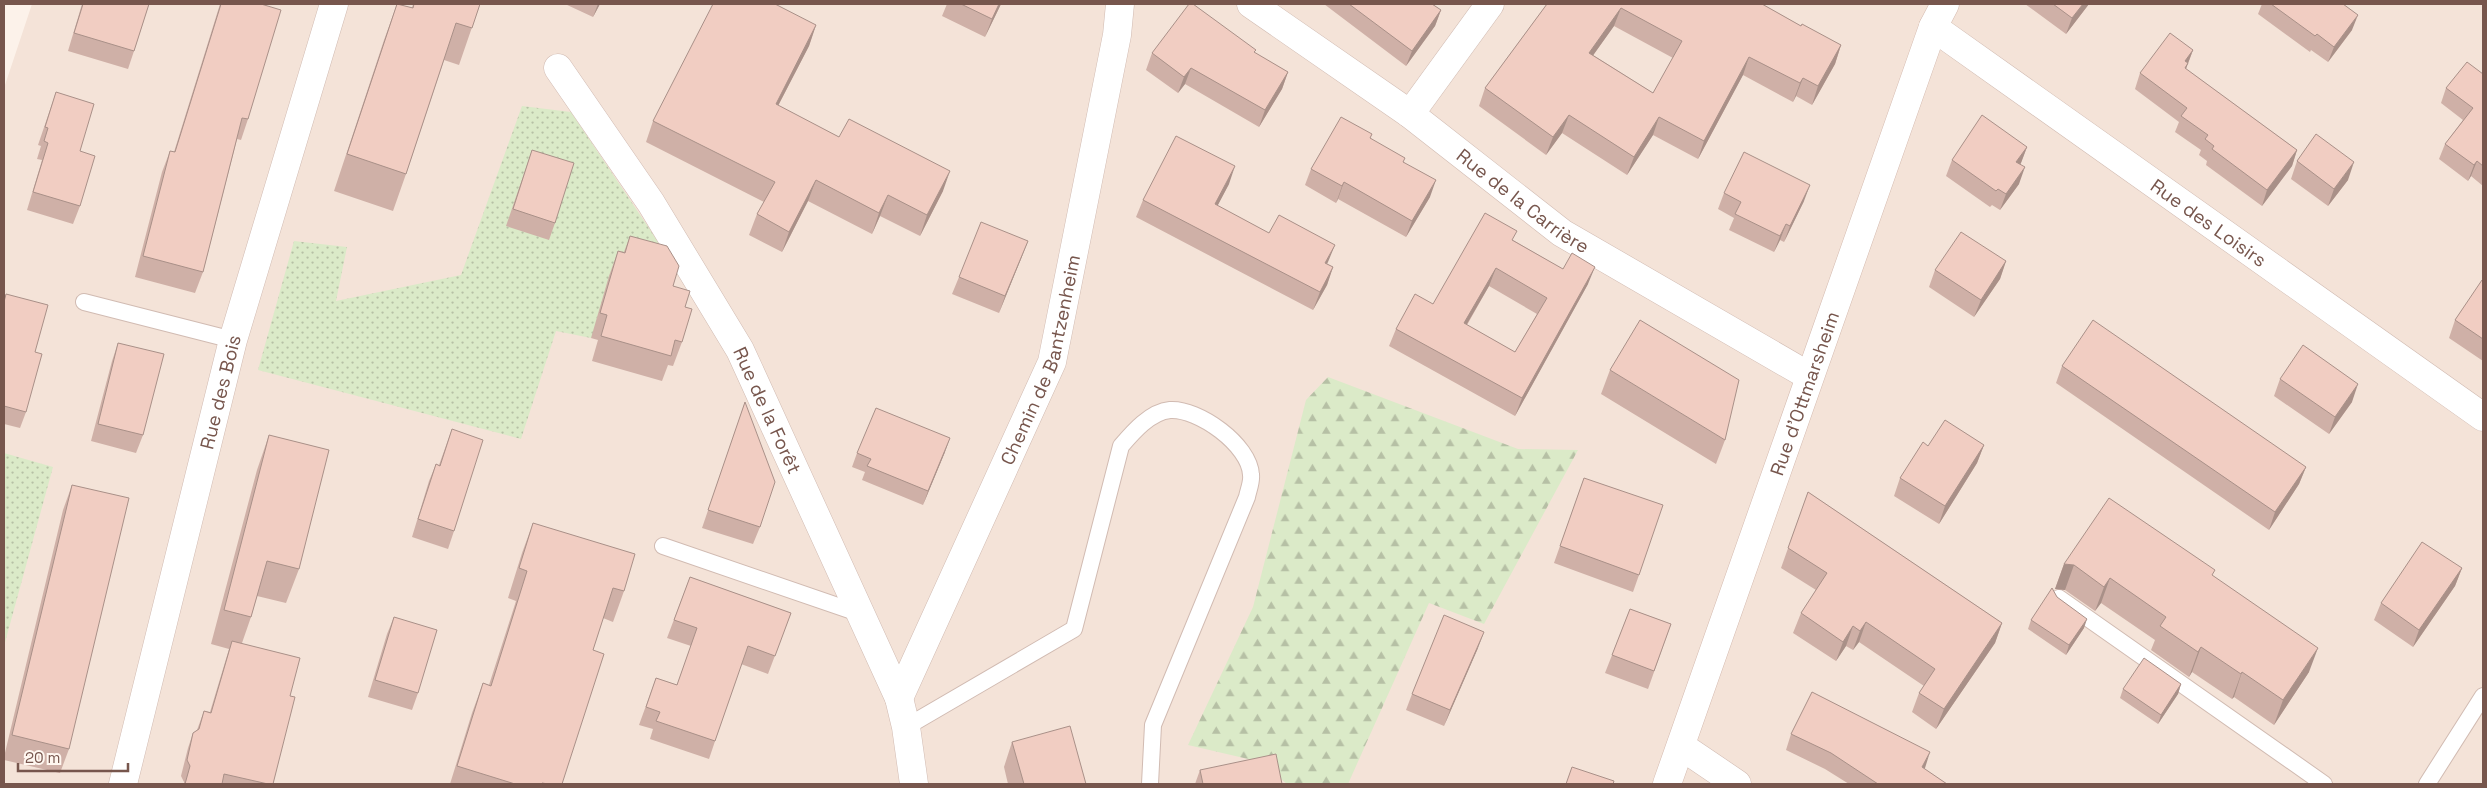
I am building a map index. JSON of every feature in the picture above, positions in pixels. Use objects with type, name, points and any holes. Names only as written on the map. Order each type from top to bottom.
[{"type":"street","name":"Rue des Bois","points":[[123,784],[233,340],[334,4]]},
{"type":"street","name":"Chemin de Bantzenheim","points":[[899,698],[1052,362],[1117,35],[1120,4]]},
{"type":"street","name":"Rue de la Carrière","points":[[1251,4],[1410,114],[1562,233],[1809,376]]},
{"type":"street","points":[[1410,114],[1490,4]]},
{"type":"street","name":"Rue d'Ottmarsheim","points":[[1669,784],[1809,376],[1939,15]]},
{"type":"street","name":"Rue des Loisirs","points":[[1939,15],[2483,417]]},
{"type":"street","name":"Rue de la Forêt","points":[[558,68],[651,203],[740,350],[899,698],[906,727],[914,784]]},
{"type":"street","points":[[1681,746],[1737,784]]},
{"type":"lane","points":[[84,302],[233,340]]},
{"type":"lane","points":[[906,727],[1074,629],[1122,446],[1135,430],[1149,419],[1169,410],[1188,412],[1223,431],[1245,456],[1251,475],[1247,498],[1153,725],[1150,784]]},
{"type":"lane","points":[[664,546],[861,614]]},
{"type":"lane","points":[[2059,598],[2324,784]]},
{"type":"lane","points":[[2427,784],[2483,696]]},
{"type":"shaded area","points":[[32,4],[2483,4],[2483,784],[4,784],[4,88]]},
{"type":"green space","points":[[522,106],[571,112],[669,258],[591,338],[556,331],[521,439],[258,370],[294,241],[347,247],[336,301],[461,275]]},
{"type":"green space","points":[[1328,377],[1518,449],[1578,450],[1484,624],[1429,603],[1348,784],[1287,784],[1261,762],[1188,745],[1253,607],[1306,400]]},
{"type":"green space","points":[[4,453],[53,467],[4,646]]},
{"type":"building","points":[[83,4],[149,4],[134,51],[74,33]]},
{"type":"building","points":[[221,4],[261,4],[281,10],[248,119],[242,118],[203,272],[143,256],[170,151],[175,152]]},
{"type":"building","points":[[397,4],[413,8],[414,4],[480,4],[472,28],[456,23],[406,174],[347,154]]},
{"type":"building","points":[[713,4],[775,4],[816,25],[776,104],[839,137],[849,119],[950,171],[927,215],[888,195],[879,213],[816,180],[789,232],[757,214],[775,182],[653,121]]},
{"type":"building","points":[[961,4],[999,4],[992,19]]},
{"type":"building","points":[[1189,4],[1193,4],[1256,50],[1254,52],[1288,72],[1265,110],[1191,68],[1184,77],[1152,53]]},
{"type":"building","points":[[1349,4],[1432,4],[1441,10],[1412,51]]},
{"type":"building","points":[[1547,4],[1762,4],[1801,26],[1802,24],[1841,45],[1818,86],[1803,78],[1800,83],[1749,57],[1704,141],[1659,117],[1634,157],[1569,115],[1553,137],[1485,88]],"holes":[[[1621,8],[1682,41],[1653,93],[1589,53]]]},
{"type":"building","points":[[2053,4],[2083,4],[2072,18]]},
{"type":"building","points":[[2271,4],[2343,4],[2358,15],[2334,47],[2317,34],[2315,36]]},
{"type":"building","points":[[2170,33],[2193,50],[2185,61],[2188,63],[2185,68],[2297,150],[2267,190],[2212,149],[2214,146],[2205,139],[2208,135],[2181,116],[2187,108],[2140,73]]},
{"type":"building","points":[[2467,62],[2483,74],[2483,166],[2477,161],[2474,165],[2445,144],[2473,108],[2446,88]]},
{"type":"building","points":[[56,92],[94,104],[80,151],[95,156],[80,206],[33,192],[48,143],[44,141],[48,128],[45,127]]},
{"type":"building","points":[[1982,115],[2027,147],[2016,162],[2025,167],[2006,194],[1998,189],[1996,191],[1952,160]]},
{"type":"building","points":[[1341,117],[1372,134],[1370,138],[1405,158],[1403,162],[1436,180],[1412,221],[1344,182],[1342,186],[1311,169]]},
{"type":"building","points":[[2316,134],[2354,162],[2334,189],[2297,161]]},
{"type":"building","points":[[1176,136],[1235,166],[1215,204],[1269,233],[1279,215],[1335,245],[1325,263],[1333,267],[1320,292],[1143,200]]},
{"type":"building","points":[[532,150],[574,163],[555,223],[513,209]]},
{"type":"building","points":[[1744,152],[1810,185],[1790,226],[1786,224],[1780,236],[1735,214],[1741,202],[1724,193]]},
{"type":"building","points":[[1485,213],[1517,231],[1512,240],[1563,269],[1572,253],[1595,267],[1522,398],[1396,329],[1415,294],[1433,304]],"holes":[[[1496,268],[1547,298],[1515,352],[1464,323]]]},
{"type":"building","points":[[981,222],[1028,241],[1005,296],[959,277]]},
{"type":"building","points":[[1961,232],[2006,261],[1981,300],[1935,270]]},
{"type":"building","points":[[630,236],[667,246],[679,266],[673,286],[690,291],[685,307],[692,309],[682,342],[675,340],[671,356],[601,336],[607,315],[600,313],[618,251],[625,253]]},
{"type":"building","points":[[2483,281],[2483,339],[2455,320]]},
{"type":"building","points":[[6,294],[48,305],[35,352],[42,354],[26,412],[4,406],[4,302]]},
{"type":"building","points":[[1640,320],[1739,380],[1725,440],[1610,370]]},
{"type":"building","points":[[2093,320],[2306,467],[2275,512],[2062,366]]},
{"type":"building","points":[[118,343],[164,354],[143,435],[98,424]]},
{"type":"building","points":[[2303,345],[2358,384],[2335,417],[2280,379]]},
{"type":"building","points":[[745,402],[775,482],[760,527],[708,510]]},
{"type":"building","points":[[876,408],[950,438],[928,491],[867,466],[871,459],[857,453]]},
{"type":"building","points":[[1945,420],[1984,445],[1945,506],[1900,478],[1923,442],[1928,446]]},
{"type":"building","points":[[452,429],[483,440],[454,531],[418,519],[436,464],[440,466]]},
{"type":"building","points":[[269,435],[329,450],[299,569],[267,561],[251,617],[224,610]]},
{"type":"building","points":[[1584,478],[1663,505],[1639,575],[1560,546]]},
{"type":"building","points":[[72,485],[129,498],[69,749],[12,735]]},
{"type":"building","points":[[1808,492],[2002,623],[1944,709],[1919,693],[1935,669],[1866,622],[1860,631],[1853,626],[1843,642],[1801,613],[1827,573],[1788,548]]},
{"type":"building","points":[[2109,498],[2215,570],[2212,575],[2318,648],[2283,700],[2201,647],[2198,652],[2160,626],[2166,617],[2110,578],[2104,587],[2074,565],[2064,564]]},
{"type":"building","points":[[533,523],[635,554],[624,591],[613,588],[593,650],[604,654],[562,784],[515,784],[457,766],[483,683],[491,686],[527,571],[519,568]]},
{"type":"building","points":[[2422,542],[2462,568],[2419,630],[2381,603]]},
{"type":"building","points":[[690,577],[791,613],[775,656],[748,646],[715,741],[656,721],[660,712],[646,707],[656,678],[677,685],[697,628],[674,620]]},
{"type":"building","points":[[2052,588],[2057,597],[2087,619],[2069,645],[2031,620]]},
{"type":"building","points":[[1630,609],[1671,624],[1654,671],[1612,655]]},
{"type":"building","points":[[1444,615],[1484,632],[1450,710],[1412,694]]},
{"type":"building","points":[[394,617],[437,630],[418,693],[375,680]]},
{"type":"building","points":[[232,641],[300,658],[290,696],[295,697],[273,784],[224,774],[222,784],[185,784],[190,766],[187,760],[193,733],[199,729],[204,711],[211,713]]},
{"type":"building","points":[[2144,658],[2181,684],[2161,715],[2123,689]]},
{"type":"building","points":[[1812,692],[1930,752],[1922,767],[1947,784],[1878,784],[1831,753],[1791,734]]},
{"type":"building","points":[[1070,726],[1086,784],[1024,784],[1012,742]]},
{"type":"building","points":[[1276,754],[1282,784],[1203,784],[1200,770]]},
{"type":"building","points":[[1572,767],[1614,781],[1613,784],[1566,784]]}]
